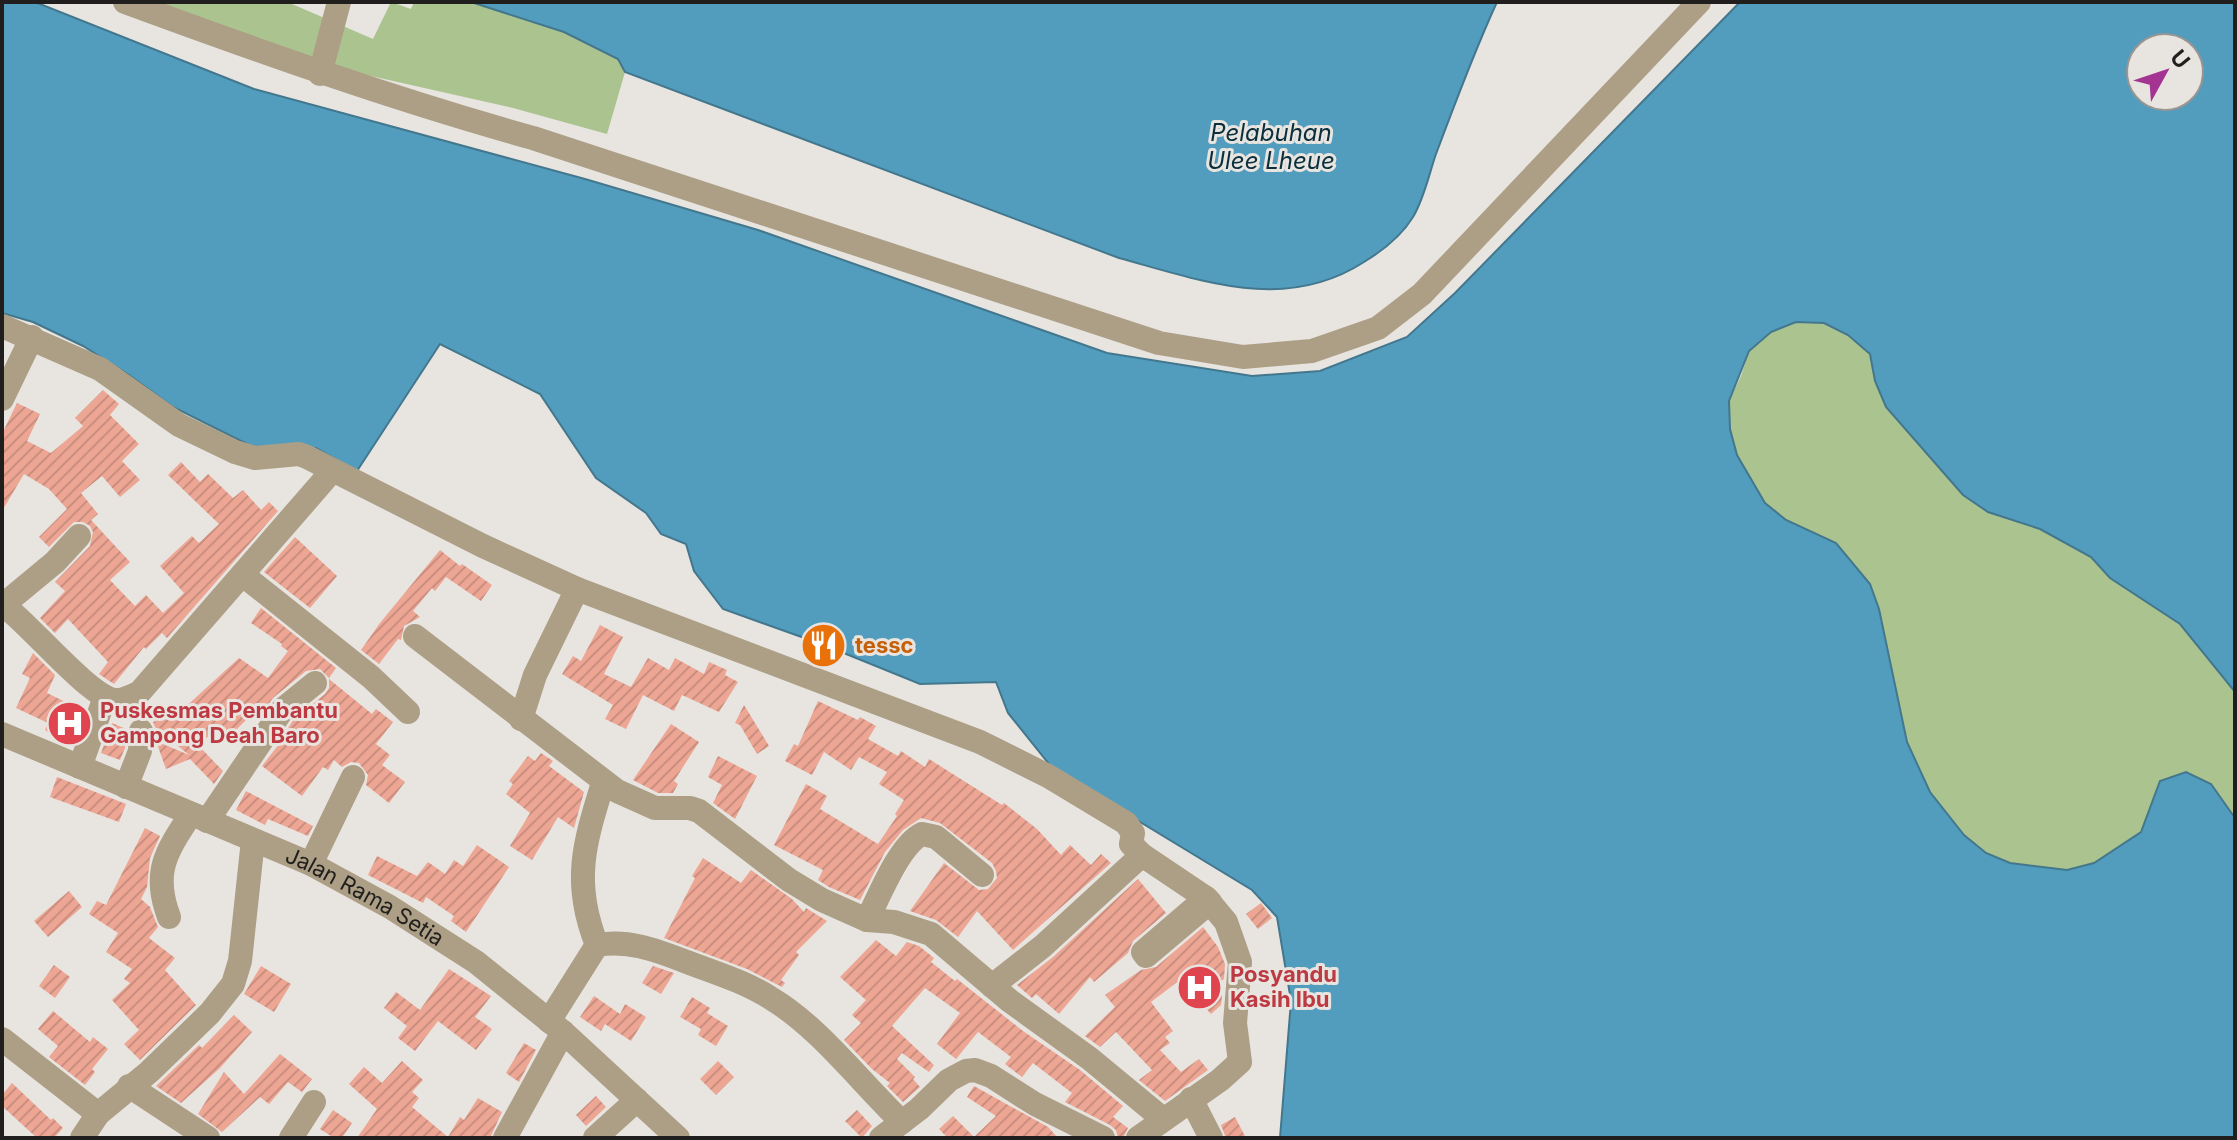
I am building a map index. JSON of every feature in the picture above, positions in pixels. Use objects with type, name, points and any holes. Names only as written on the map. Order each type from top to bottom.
[{"type":"street","points":[[125,2],[320,74],[431,110],[533,138],[1159,343],[1243,357],[1312,351],[1378,328],[1422,294],[1699,2]]},
{"type":"street","points":[[320,74],[339,2]]},
{"type":"street","points":[[2,326],[100,369],[179,425],[235,452],[266,458],[299,454],[577,589],[980,742],[1048,776],[1126,823],[1133,833],[1131,844],[1142,855],[1206,898],[1226,922],[1240,962],[1235,1023],[1240,1062],[1220,1080],[1138,1138]]},
{"type":"street","points":[[2,399],[32,337]]},
{"type":"street","points":[[79,536],[55,562],[3,605],[97,693],[121,700],[139,693],[332,471]]},
{"type":"street","points":[[243,575],[371,677],[408,712]]},
{"type":"street","points":[[521,719],[535,675],[577,589]]},
{"type":"street","points":[[415,636],[603,783],[655,808],[699,811],[806,891],[867,920],[894,922],[931,934],[992,986],[1089,1058],[1163,1119]]},
{"type":"street","points":[[169,917],[161,892],[162,865],[283,709],[315,683]]},
{"type":"street","points":[[80,767],[105,697]]},
{"type":"street","points":[[126,787],[136,764],[141,731]]},
{"type":"street","name":"Jalan Rama Setia","points":[[2,734],[311,864],[390,907],[476,962],[556,1026],[637,1100],[671,1136]]},
{"type":"street","points":[[311,864],[353,777]]},
{"type":"street","points":[[505,1138],[597,945],[587,920],[581,878],[589,829],[603,783]]},
{"type":"street","points":[[867,920],[904,851],[913,839],[922,834],[936,837],[982,875]]},
{"type":"street","points":[[82,1138],[98,1114],[149,1072],[210,1013],[233,984],[240,961],[253,840]]},
{"type":"street","points":[[992,986],[1043,946],[1142,855]]},
{"type":"street","points":[[597,945],[611,942],[649,947],[773,999],[794,1015],[902,1122]]},
{"type":"street","points":[[2,1039],[98,1114]]},
{"type":"street","points":[[881,1138],[949,1080],[975,1070],[1103,1138]]},
{"type":"street","points":[[129,1086],[208,1138]]},
{"type":"street","points":[[1191,1099],[1211,1138]]},
{"type":"street","points":[[595,1138],[637,1100]]},
{"type":"street","points":[[291,1138],[314,1102]]},
{"type":"green space","points":[[155,2],[293,2],[373,39],[391,2],[411,9],[414,2],[471,2],[564,32],[619,59],[625,72],[607,134],[513,108],[313,63]]},
{"type":"green space","points":[[1796,322],[1824,323],[1848,335],[1870,354],[1875,382],[1988,512],[2040,529],[2091,557],[2110,578],[2180,624],[2235,692],[2235,818],[2211,784],[2160,781],[2141,832],[2094,863],[2067,870],[2010,863],[1986,853],[1964,835],[1930,792],[1907,742],[1879,609],[1836,543],[1786,520],[1765,503],[1737,455],[1730,429],[1729,401],[1749,351],[1771,332]]},
{"type":"water","points":[[2,2],[35,2],[254,89],[585,179],[758,230],[1107,353],[1252,376],[1320,371],[1407,337],[1455,293],[1740,2],[2235,2],[2235,692],[2180,624],[2110,578],[2091,557],[2040,529],[1988,512],[1963,495],[1886,407],[1875,381],[1870,354],[1848,335],[1824,323],[1796,322],[1771,332],[1749,351],[1729,401],[1730,429],[1737,455],[1765,503],[1786,520],[1836,543],[1870,584],[1879,609],[1907,742],[1930,792],[1964,835],[1986,853],[2010,863],[2067,870],[2094,863],[2141,832],[2160,781],[2186,772],[2211,784],[2235,818],[2235,1138],[1280,1138],[1291,1001],[1277,917],[1252,890],[1053,769],[1008,713],[996,682],[920,684],[723,609],[694,571],[686,544],[661,534],[646,513],[596,478],[540,394],[440,344],[357,471],[316,448],[282,456],[255,448],[173,407],[83,346],[33,322],[2,313]]},
{"type":"water","name":"Pelabuhan Ulee Lheue","points":[[471,2],[1497,2],[1420,202],[1408,224],[1378,253],[1334,277],[1304,286],[1274,289],[1213,283],[1119,258],[625,72],[618,59],[564,32]]},
{"type":"building","points":[[103,390],[119,404],[110,415],[139,444],[122,461],[140,480],[120,497],[102,476],[81,493],[98,514],[91,520],[130,562],[110,580],[135,606],[146,595],[163,613],[184,593],[160,566],[192,536],[199,543],[219,524],[168,475],[181,462],[200,482],[208,474],[233,498],[243,490],[261,510],[269,502],[278,511],[167,638],[162,633],[146,649],[144,647],[114,684],[99,674],[108,662],[68,619],[55,633],[40,618],[65,591],[55,582],[90,546],[93,532],[90,526],[74,522],[49,547],[39,537],[67,509],[49,489],[24,474],[2,511],[2,434],[17,403],[40,414],[27,441],[51,453],[83,426],[75,418]]},
{"type":"building","points":[[295,537],[337,576],[310,608],[264,572]]},
{"type":"building","points":[[440,550],[492,585],[481,601],[446,577],[413,611],[420,617],[404,626],[401,640],[398,639],[379,664],[361,650]]},
{"type":"building","points":[[261,608],[336,668],[329,678],[320,669],[306,671],[273,698],[258,719],[251,715],[231,735],[221,726],[198,745],[223,771],[214,784],[190,759],[166,769],[156,741],[189,755],[153,722],[181,711],[239,658],[268,678],[288,651],[251,623]]},
{"type":"building","points":[[600,625],[623,637],[604,674],[631,687],[648,658],[669,670],[675,658],[704,674],[709,662],[727,670],[725,675],[738,682],[719,712],[682,695],[674,711],[643,695],[626,729],[605,719],[613,705],[562,674],[573,656],[581,661]]},
{"type":"building","points":[[33,653],[55,675],[47,693],[84,711],[72,744],[45,730],[48,723],[16,708],[30,678],[22,674]]},
{"type":"building","points":[[329,679],[372,714],[376,709],[393,722],[376,744],[390,755],[382,765],[405,782],[389,803],[366,785],[368,775],[359,763],[351,762],[342,767],[334,760],[328,770],[323,767],[302,796],[262,766],[294,719],[325,694]]},
{"type":"building","points":[[818,701],[876,726],[868,739],[898,756],[901,751],[925,767],[929,759],[1002,805],[1004,803],[1037,829],[1061,855],[1070,845],[1091,865],[1101,854],[1111,863],[1013,950],[977,911],[958,937],[936,920],[910,911],[944,863],[979,890],[988,889],[997,878],[992,863],[940,823],[921,818],[903,830],[885,852],[860,900],[829,887],[818,880],[823,870],[774,845],[806,784],[827,796],[820,809],[878,844],[904,800],[879,784],[887,772],[859,757],[851,770],[824,752],[812,775],[785,761],[794,744],[798,746]]},
{"type":"building","points":[[744,705],[769,746],[757,754],[740,725],[735,723]]},
{"type":"building","points":[[112,723],[126,729],[125,748],[120,760],[101,753]]},
{"type":"building","points":[[671,724],[699,742],[674,781],[678,784],[673,793],[658,793],[633,780]]},
{"type":"building","points":[[541,753],[553,761],[549,766],[584,792],[574,828],[558,817],[532,860],[510,846],[530,813],[506,794],[513,784],[509,781],[528,756],[535,761]]},
{"type":"building","points":[[718,756],[757,776],[735,819],[713,803],[722,785],[708,777]]},
{"type":"building","points":[[57,777],[126,804],[119,822],[50,797]]},
{"type":"building","points":[[246,791],[313,826],[308,836],[268,819],[265,825],[236,810]]},
{"type":"building","points":[[145,828],[160,836],[150,858],[147,887],[141,899],[150,907],[158,927],[149,938],[175,958],[165,970],[196,1005],[140,1060],[124,1044],[139,1030],[112,1000],[130,983],[124,979],[132,969],[106,952],[118,933],[89,914],[97,901],[106,905]]},
{"type":"building","points":[[477,845],[509,867],[466,932],[451,921],[454,916],[426,897],[423,903],[368,875],[377,856],[417,876],[428,862],[445,874],[454,860],[463,866]]},
{"type":"building","points":[[703,858],[741,883],[751,870],[792,899],[804,912],[806,908],[827,921],[796,952],[799,955],[781,980],[785,983],[782,987],[747,969],[664,938]]},
{"type":"building","points":[[1138,879],[1166,913],[1133,941],[1128,953],[1094,982],[1090,977],[1059,1014],[1036,994],[1032,998],[1017,985],[1053,957]]},
{"type":"building","points":[[69,891],[82,907],[48,937],[34,921]]},
{"type":"building","points":[[1261,903],[1272,918],[1258,929],[1246,914]]},
{"type":"building","points":[[1203,927],[1218,947],[1225,964],[1224,979],[1214,986],[1222,996],[1221,1005],[1211,1014],[1180,980],[1151,1002],[1173,1031],[1165,1037],[1170,1043],[1160,1050],[1181,1072],[1199,1059],[1208,1070],[1165,1101],[1139,1080],[1152,1070],[1116,1032],[1100,1047],[1085,1036],[1115,1007],[1105,995],[1141,970],[1156,967]]},
{"type":"building","points":[[876,940],[896,956],[907,942],[919,946],[934,958],[931,962],[955,981],[957,979],[1023,1031],[1080,1070],[1123,1106],[1113,1117],[1128,1128],[1123,1138],[1118,1138],[1116,1130],[1110,1125],[1065,1102],[1072,1093],[1033,1063],[1022,1077],[1005,1064],[1011,1057],[978,1032],[956,1059],[937,1044],[960,1013],[925,988],[892,1026],[934,1065],[929,1072],[902,1053],[897,1059],[915,1077],[913,1079],[920,1087],[903,1102],[887,1086],[890,1083],[844,1040],[861,1023],[852,1015],[866,1000],[840,977]]},
{"type":"building","points":[[54,965],[70,977],[55,998],[39,986]]},
{"type":"building","points":[[261,966],[291,984],[274,1012],[244,994]]},
{"type":"building","points":[[653,966],[674,973],[661,994],[642,983]]},
{"type":"building","points":[[449,969],[491,996],[475,1017],[492,1029],[476,1050],[438,1021],[415,1051],[398,1038],[407,1026],[384,1008],[396,992],[420,1010]]},
{"type":"building","points":[[594,996],[620,1014],[625,1004],[646,1017],[631,1041],[605,1024],[601,1031],[580,1017]]},
{"type":"building","points":[[692,997],[710,1008],[707,1013],[728,1026],[716,1046],[698,1035],[701,1029],[680,1017]]},
{"type":"building","points":[[53,1011],[90,1042],[93,1037],[108,1049],[92,1069],[95,1072],[85,1085],[49,1057],[58,1046],[38,1029]]},
{"type":"building","points":[[234,1015],[252,1032],[220,1068],[181,1103],[156,1086],[199,1045],[202,1048]]},
{"type":"building","points":[[524,1043],[536,1050],[519,1082],[506,1073]]},
{"type":"building","points":[[280,1054],[312,1079],[302,1092],[288,1082],[269,1104],[260,1097],[222,1132],[198,1114],[224,1072],[244,1094]]},
{"type":"building","points":[[402,1061],[423,1080],[412,1092],[419,1098],[412,1107],[448,1137],[460,1117],[464,1120],[478,1098],[502,1112],[490,1138],[357,1138],[377,1109],[349,1084],[364,1067],[382,1083]]},
{"type":"building","points":[[718,1061],[734,1077],[716,1095],[700,1079]]},
{"type":"building","points":[[12,1083],[63,1128],[54,1138],[37,1138],[2,1106],[2,1095]]},
{"type":"building","points":[[974,1086],[1048,1127],[1058,1138],[948,1138],[939,1129],[953,1116],[974,1137],[996,1116],[967,1097]]},
{"type":"building","points":[[596,1096],[606,1107],[586,1126],[576,1115]]},
{"type":"building","points":[[333,1110],[352,1123],[342,1138],[334,1138],[320,1129]]},
{"type":"building","points":[[857,1110],[872,1126],[862,1138],[845,1121]]},
{"type":"building","points":[[1235,1117],[1246,1138],[1226,1138],[1221,1125]]},
{"type":"place","name":"tessc","points":[[824,645]]},
{"type":"place","name":"Puskesmas Pembantu Gampong Deah Baro","points":[[69,723]]},
{"type":"place","name":"Posyandu Kasih Ibu","points":[[1199,987]]}]
